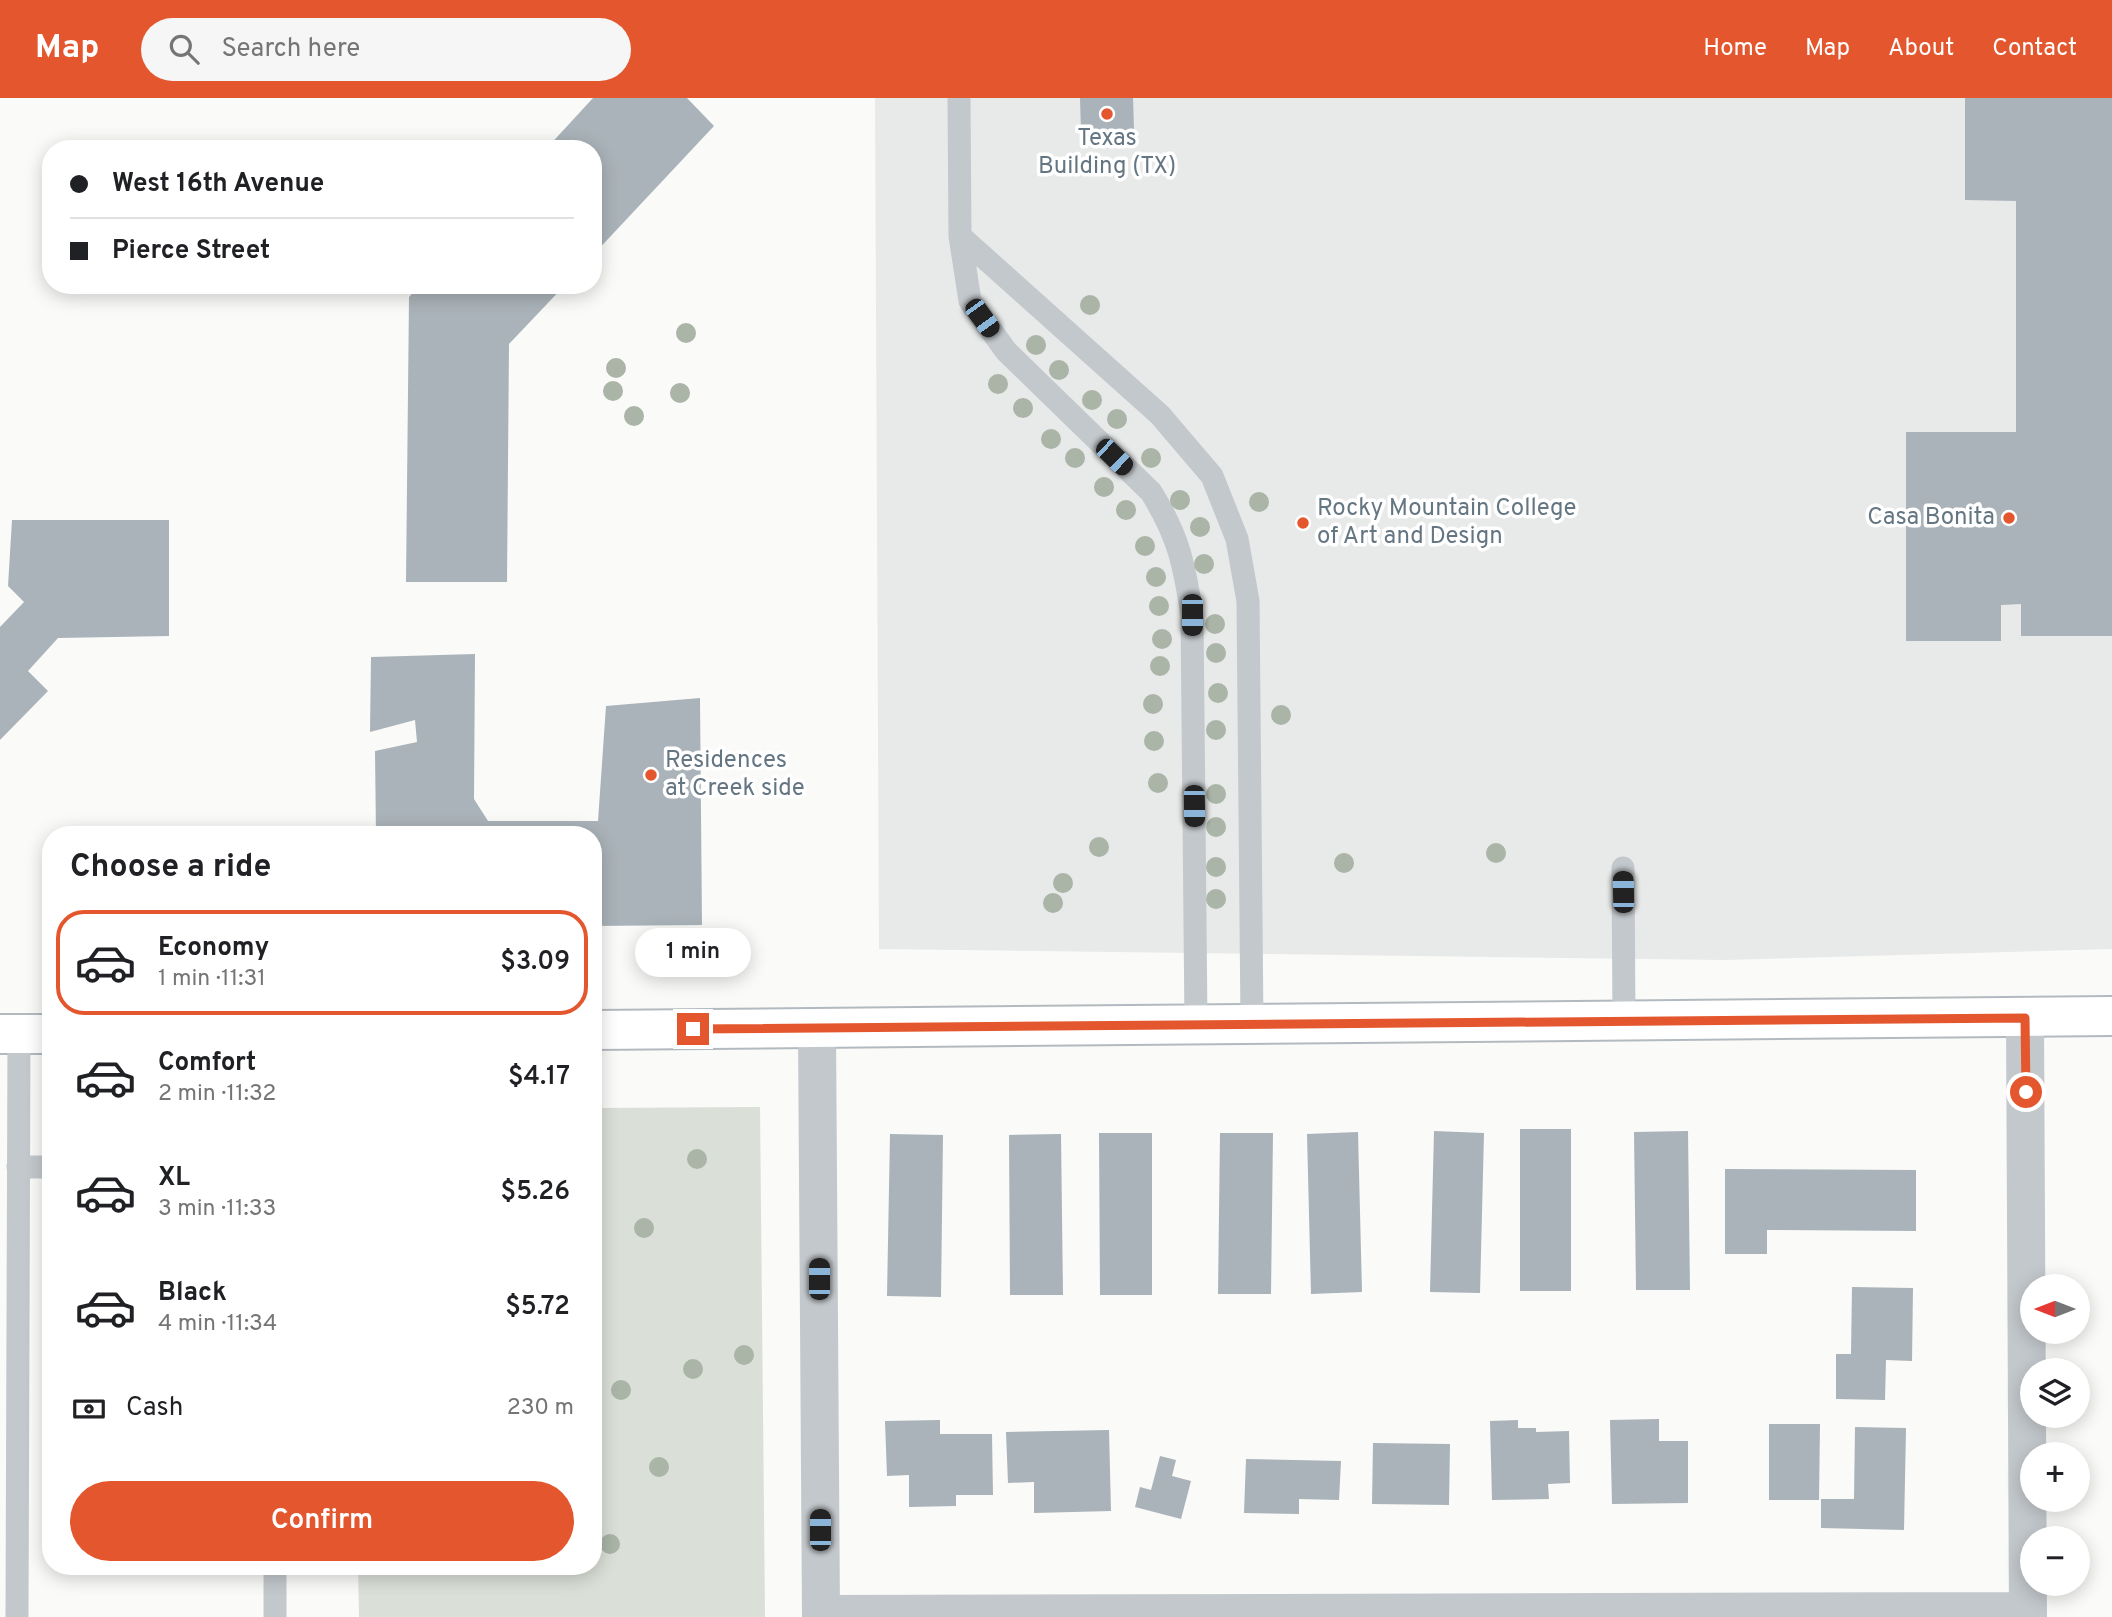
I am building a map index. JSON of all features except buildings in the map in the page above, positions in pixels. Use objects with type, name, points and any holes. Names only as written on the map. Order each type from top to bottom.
[{"type":"street","points":[[602,1030],[2112,1016]]},
{"type":"street","points":[[817,1029],[821,1615],[2028,1614],[2025,1018]]},
{"type":"lane","points":[[959,98],[960,236],[970,301],[1006,351],[1150,492],[1168,520],[1184,564],[1192,615],[1196,1024]]},
{"type":"lane","points":[[960,236],[1160,415],[1212,476],[1237,539],[1248,601],[1252,1024]]},
{"type":"lane","points":[[1623,868],[1625,1021]]},
{"type":"lane","points":[[17,1617],[9,1193],[18,1167],[23,1034]]},
{"type":"lane","points":[[18,1167],[42,1167]]},
{"type":"lane","points":[[275,1575],[275,1617]]},
{"type":"shaded area","name":"Rocky Mountain College of Art and Design","points":[[875,98],[2112,98],[2112,949],[1725,960],[879,949]]},
{"type":"shaded area","points":[[760,1107],[765,1617],[359,1617],[358,1575],[602,1575],[602,1108]]},
{"type":"place","name":"Texas Building (TX)","points":[[1107,114]]},
{"type":"place","name":"Casa Bonita","points":[[2009,518]]},
{"type":"place","name":"Rocky Mountain College of Art and Design","points":[[1303,523]]},
{"type":"place","name":"Residences at Creek side","points":[[651,775]]},
{"type":"route","points":[[693,1029],[2025,1018],[2026,1092]]}]
